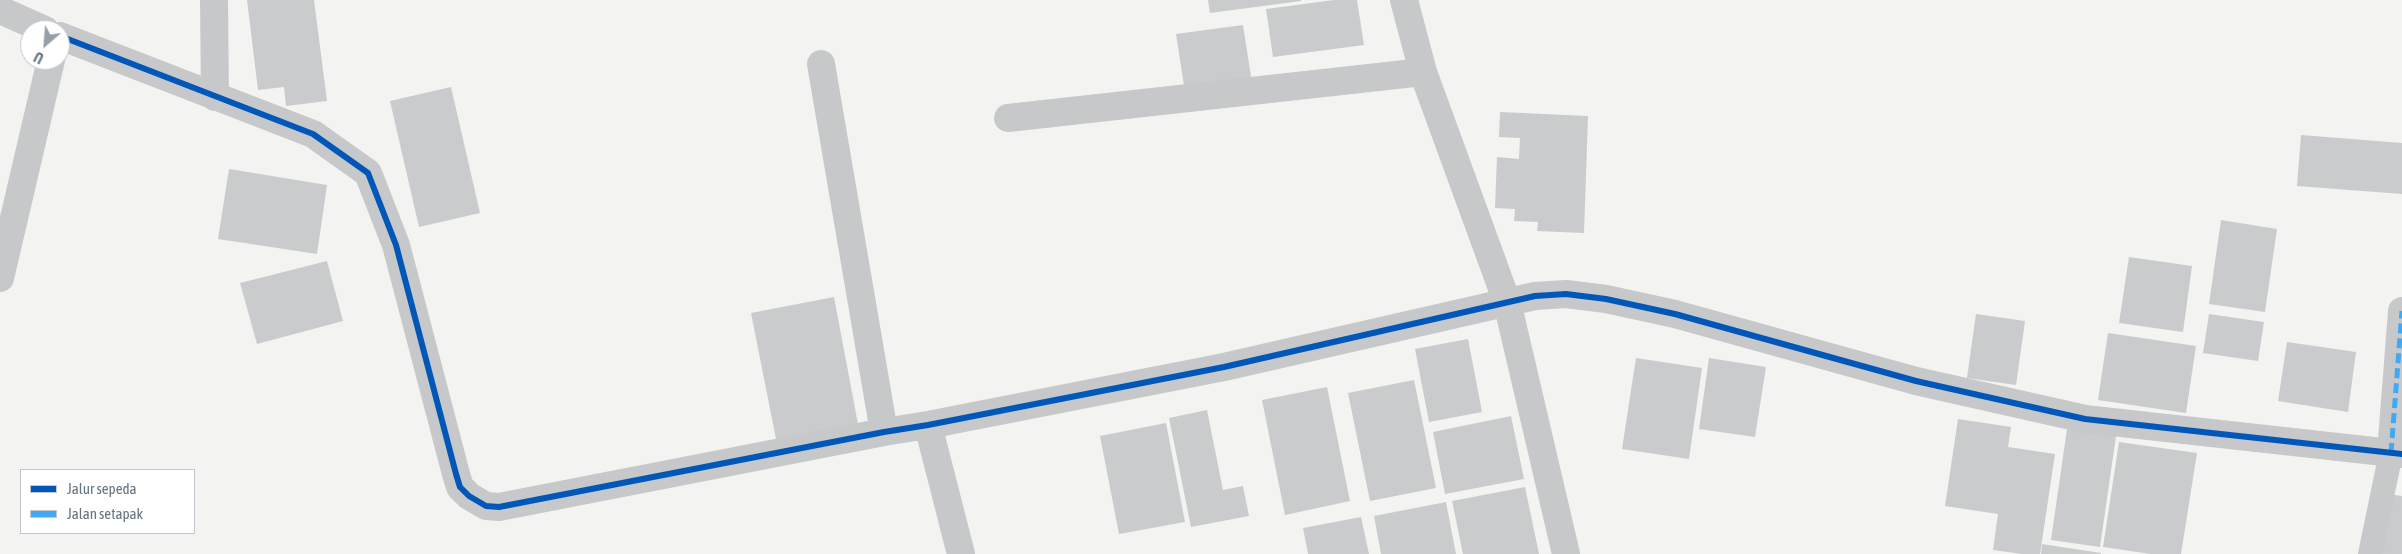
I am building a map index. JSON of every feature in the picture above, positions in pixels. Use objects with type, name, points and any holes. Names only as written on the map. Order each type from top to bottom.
[{"type":"street","points":[[214,0],[215,97]]},
{"type":"street","points":[[1404,0],[1423,72],[1507,302],[1566,554]]},
{"type":"street","points":[[0,10],[22,20]]},
{"type":"street","points":[[70,40],[313,134],[368,173],[396,245],[460,487],[486,506],[499,508],[1224,367],[1534,296],[1566,294],[1606,299],[1675,314],[1916,381],[2085,419],[2397,453],[2402,311]]},
{"type":"street","points":[[820,64],[884,432]]},
{"type":"street","points":[[0,278],[49,70]]},
{"type":"street","points":[[1008,118],[1423,72]]},
{"type":"street","points":[[928,425],[961,554]]},
{"type":"lane","points":[[2370,554],[2397,453]]},
{"type":"building","points":[[247,0],[314,0],[327,101],[286,106],[284,87],[258,90]]},
{"type":"building","points":[[1208,0],[1301,0],[1301,1],[1210,13]]},
{"type":"building","points":[[1334,0],[1357,0],[1364,45],[1273,57],[1266,9]]},
{"type":"building","points":[[1243,25],[1252,83],[1185,92],[1176,34]]},
{"type":"building","points":[[451,87],[480,213],[419,227],[390,101]]},
{"type":"building","points":[[1500,112],[1588,116],[1584,233],[1537,231],[1538,222],[1514,221],[1515,209],[1495,208],[1497,157],[1519,159],[1520,138],[1499,137]]},
{"type":"building","points":[[2301,135],[2402,143],[2402,194],[2297,186]]},
{"type":"building","points":[[229,169],[327,185],[317,254],[218,239]]},
{"type":"building","points":[[2221,220],[2277,229],[2265,312],[2209,304]]},
{"type":"building","points":[[2129,257],[2192,266],[2183,332],[2119,323]]},
{"type":"building","points":[[327,261],[343,321],[257,344],[240,283]]},
{"type":"building","points":[[834,297],[858,424],[776,439],[751,313]]},
{"type":"building","points":[[1976,314],[2025,321],[2016,385],[1967,378]]},
{"type":"building","points":[[2209,314],[2264,322],[2258,361],[2203,353]]},
{"type":"building","points":[[2108,333],[2196,346],[2186,413],[2098,400]]},
{"type":"building","points":[[1468,339],[1482,412],[1429,422],[1415,349]]},
{"type":"building","points":[[2287,342],[2356,352],[2348,412],[2278,401]]},
{"type":"building","points":[[1636,358],[1702,368],[1689,459],[1622,449]]},
{"type":"building","points":[[1709,358],[1766,367],[1755,437],[1699,429]]},
{"type":"building","points":[[1414,380],[1436,488],[1370,501],[1348,393]]},
{"type":"building","points":[[1327,387],[1350,501],[1285,515],[1262,400]]},
{"type":"building","points":[[1207,410],[1223,490],[1243,486],[1249,516],[1191,527],[1169,418]]},
{"type":"building","points":[[1511,416],[1524,479],[1445,494],[1433,432]]},
{"type":"building","points":[[1958,419],[2011,427],[2008,447],[2055,454],[2040,554],[2022,554],[1993,550],[1998,514],[1945,506]]},
{"type":"building","points":[[1166,423],[1185,522],[1119,534],[1100,436]]},
{"type":"building","points":[[2067,429],[2116,436],[2100,547],[2051,540]]},
{"type":"building","points":[[2119,442],[2197,453],[2181,554],[2151,554],[2103,547]]},
{"type":"building","points":[[1525,487],[1539,554],[1463,554],[1452,501]]},
{"type":"building","points":[[2388,494],[2402,496],[2402,554],[2379,554]]},
{"type":"building","points":[[1446,502],[1456,554],[1381,554],[1374,516]]},
{"type":"building","points":[[1361,517],[1369,554],[1308,554],[1303,528]]},
{"type":"building","points":[[2042,544],[2101,553],[2101,554],[2041,554]]},
{"type":"marked path","points":[[2391,453],[2402,311]]},
{"type":"cycle path","points":[[70,40],[313,134],[368,173],[396,245],[460,487],[469,496],[486,506],[499,507],[1224,367],[1535,296],[1566,294],[1606,299],[1675,314],[1916,381],[2085,419],[2402,454]]}]
